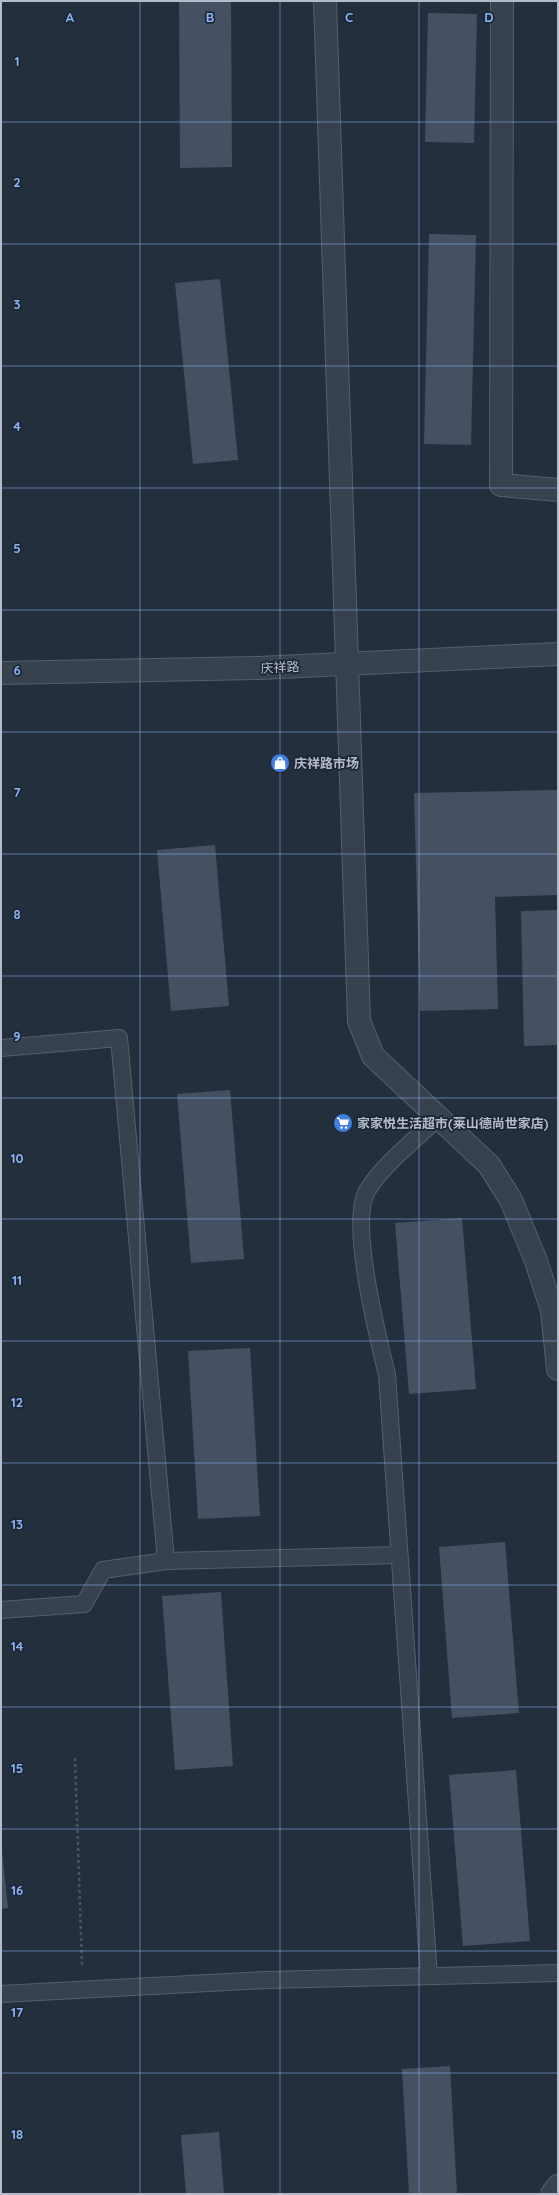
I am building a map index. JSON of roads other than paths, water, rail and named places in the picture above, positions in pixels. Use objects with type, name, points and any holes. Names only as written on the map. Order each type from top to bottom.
[{"type":"street","points":[[325,1],[349,663],[359,1021],[373,1056],[489,1164],[511,1200],[536,1262],[552,1310],[558,1369]]},
{"type":"street","points":[[502,1],[501,485],[558,490]]},
{"type":"street","name":"庆祥路","points":[[1,673],[258,668],[558,654]]},
{"type":"street","points":[[552,2194],[558,2186]]},
{"type":"lane","points":[[1,1048],[119,1038],[166,1561]]},
{"type":"lane","points":[[428,1976],[387,1375],[374,1317],[361,1238],[361,1214],[366,1194],[380,1174],[439,1117]]},
{"type":"lane","points":[[1,1610],[84,1604],[103,1570],[166,1561],[399,1555]]},
{"type":"lane","points":[[1,1994],[266,1980],[558,1973]]},
{"type":"place","name":"庆祥路市场","points":[[280,763]]},
{"type":"place","name":"家家悦生活超市(莱山德尚世家店)","points":[[343,1123]]}]
